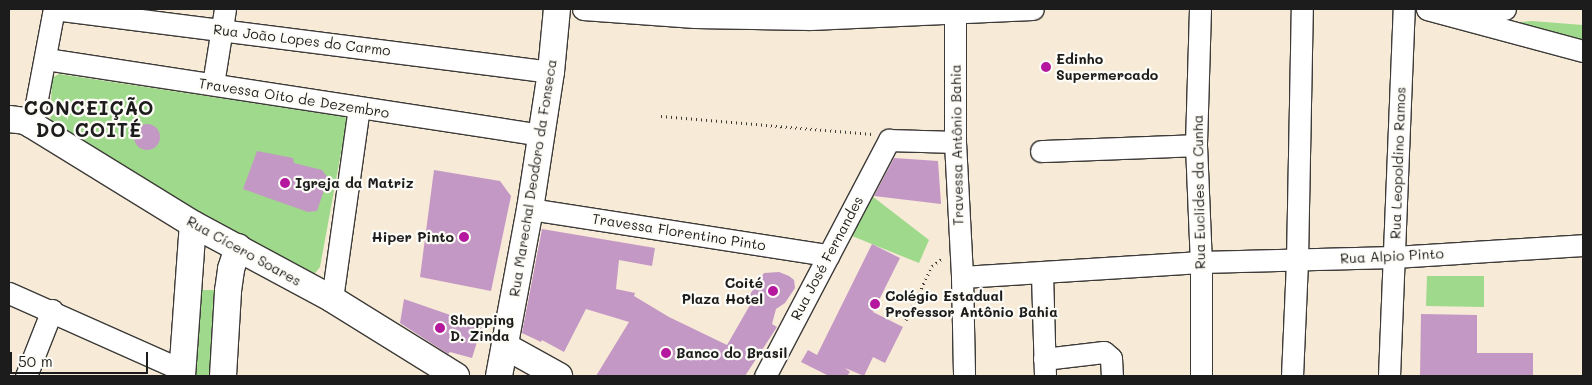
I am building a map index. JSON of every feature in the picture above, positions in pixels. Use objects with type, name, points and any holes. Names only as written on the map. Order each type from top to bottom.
[{"type":"main road","name":"Rua Marechal Deodoro da Fonseca","points":[[499,376],[542,136],[557,9]]},
{"type":"main road","name":"Rua Cícero Soares","points":[[21,122],[193,224],[332,298],[456,376]]},
{"type":"main road","points":[[182,373],[193,224]]},
{"type":"main road","points":[[223,376],[228,291],[231,269],[238,247]]},
{"type":"main road","points":[[187,290],[206,281],[218,283],[228,291]]},
{"type":"main road","points":[[505,346],[559,376]]},
{"type":"street","name":"Rua João Lopes do Carmo","points":[[54,9],[223,19],[551,72]]},
{"type":"street","points":[[21,122],[46,59],[54,9]]},
{"type":"street","points":[[583,9],[695,17],[810,19],[997,9],[1033,9]]},
{"type":"street","name":"Rua Euclides da Cunha","points":[[1200,9],[1196,145],[1201,262],[1201,376]]},
{"type":"street","points":[[1292,376],[1297,260],[1302,9]]},
{"type":"street","name":"Rua Leopoldino Ramos","points":[[1389,376],[1404,9]]},
{"type":"street","points":[[1434,10],[1505,9]]},
{"type":"street","points":[[1434,10],[1583,51]]},
{"type":"street","name":"Travessa Antônio Bahia","points":[[955,12],[955,142],[962,277],[964,376]]},
{"type":"street","points":[[213,84],[223,19]]},
{"type":"street","name":"Travessa Oito de Dezembro","points":[[46,59],[542,136]]},
{"type":"street","points":[[332,298],[359,108]]},
{"type":"street","points":[[889,140],[955,142]]},
{"type":"street","name":"Rua José Fernandes","points":[[765,376],[889,140]]},
{"type":"street","points":[[1040,151],[1196,145]]},
{"type":"street","name":"Travessa Florentino Pinto","points":[[530,209],[828,255]]},
{"type":"street","name":"Rua Alpio Pinto","points":[[1201,262],[1394,257],[1583,246]]},
{"type":"street","points":[[962,277],[1042,274],[1201,262]]},
{"type":"street","points":[[1042,274],[1044,368],[1104,352],[1112,358],[1112,376]]},
{"type":"street","points":[[9,293],[52,310],[182,373]]},
{"type":"street","points":[[26,376],[52,310]]},
{"type":"path","points":[[661,116],[869,133],[889,140]]},
{"type":"path","points":[[906,320],[935,262],[960,253]]},
{"type":"green space","points":[[1532,21],[1583,25],[1583,43],[1508,23]]},
{"type":"green space","points":[[59,74],[345,117],[347,120],[320,267],[312,277],[50,131],[52,78]]},
{"type":"green space","points":[[872,196],[929,240],[919,263],[852,236]]},
{"type":"green space","points":[[1427,276],[1484,276],[1484,307],[1426,306]]},
{"type":"green space","points":[[195,290],[221,290],[216,376],[189,376]]},
{"type":"building","points":[[147,124],[156,128],[160,137],[156,146],[147,150],[138,146],[134,137],[138,128]]},
{"type":"building","name":"Igreja da Matriz","points":[[257,151],[293,158],[294,163],[322,170],[328,178],[317,211],[308,212],[243,189]]},
{"type":"building","points":[[894,158],[938,161],[941,204],[874,196]]},
{"type":"building","name":"Hiper Pinto","points":[[434,170],[500,181],[511,196],[491,291],[420,277]]},
{"type":"building","points":[[542,229],[655,248],[652,266],[619,260],[616,289],[635,293],[634,296],[669,317],[727,345],[754,298],[749,296],[764,273],[779,272],[789,276],[794,280],[795,288],[785,303],[776,309],[772,324],[777,327],[745,376],[596,376],[629,322],[586,309],[564,352],[542,340],[541,342],[522,333]]},
{"type":"building","points":[[872,244],[900,258],[873,312],[903,327],[885,363],[873,357],[864,376],[845,368],[850,372],[847,376],[829,376],[801,362],[808,350],[817,355]]},
{"type":"building","name":"Shopping D. Zinda","points":[[404,299],[482,326],[472,358],[450,352],[448,354],[400,323]]},
{"type":"building","points":[[1421,314],[1477,315],[1477,353],[1533,353],[1533,376],[1420,376]]},
{"type":"place","name":"Edinho Supermercado","points":[[1046,67]]},
{"type":"place","name":"Igreja da Matriz","points":[[285,183]]},
{"type":"place","name":"Hiper Pinto","points":[[464,237]]},
{"type":"place","name":"Coité Plaza Hotel","points":[[773,291]]},
{"type":"place","name":"Colégio Estadual Professor Antônio Bahia","points":[[875,304]]},
{"type":"place","name":"Shopping D. Zinda","points":[[440,328]]},
{"type":"place","name":"Banco do Brasil","points":[[666,353]]},
{"type":"district","name":"CONCEIÇÃO DO COITÉ","points":[[89,119]]}]
